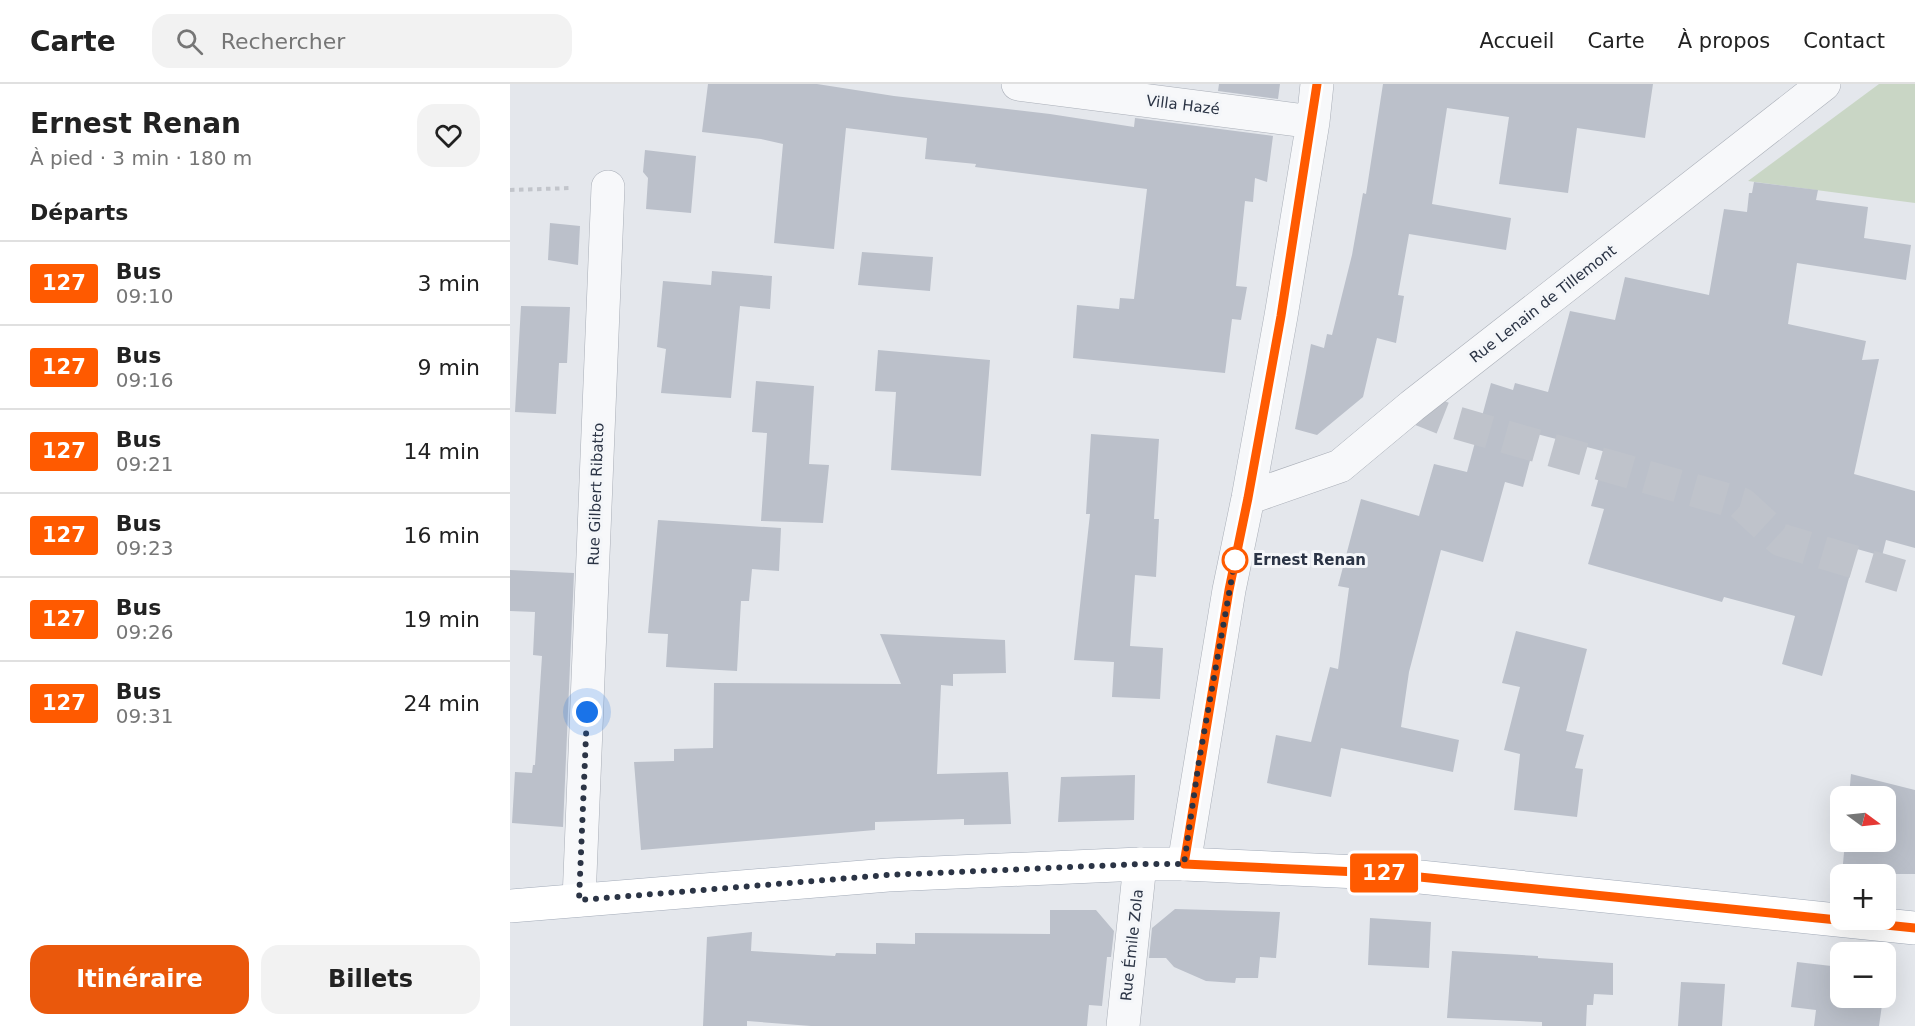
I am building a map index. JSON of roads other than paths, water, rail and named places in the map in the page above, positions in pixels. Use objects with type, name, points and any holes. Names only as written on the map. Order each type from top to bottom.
[{"type":"main road","points":[[510,906],[888,875],[1184,864],[1381,873],[1915,928]]},
{"type":"street","name":"Villa Hazé","points":[[1018,84],[1313,122]]},
{"type":"street","points":[[1184,864],[1229,590],[1248,498],[1313,122],[1317,84]]},
{"type":"street","name":"Rue Lenain de Tillemont","points":[[1248,498],[1340,466],[1421,399],[1824,84]]},
{"type":"street","name":"Rue Gilbert Ribatto","points":[[579,900],[608,187]]},
{"type":"street","name":"Rue Émile Zola","points":[[1123,1026],[1140,864]]},
{"type":"tunnel","points":[[1412,406],[1450,421],[1742,504],[1781,540],[1915,580]]},
{"type":"place","name":"Ernest Renan","points":[[1235,560]]}]
